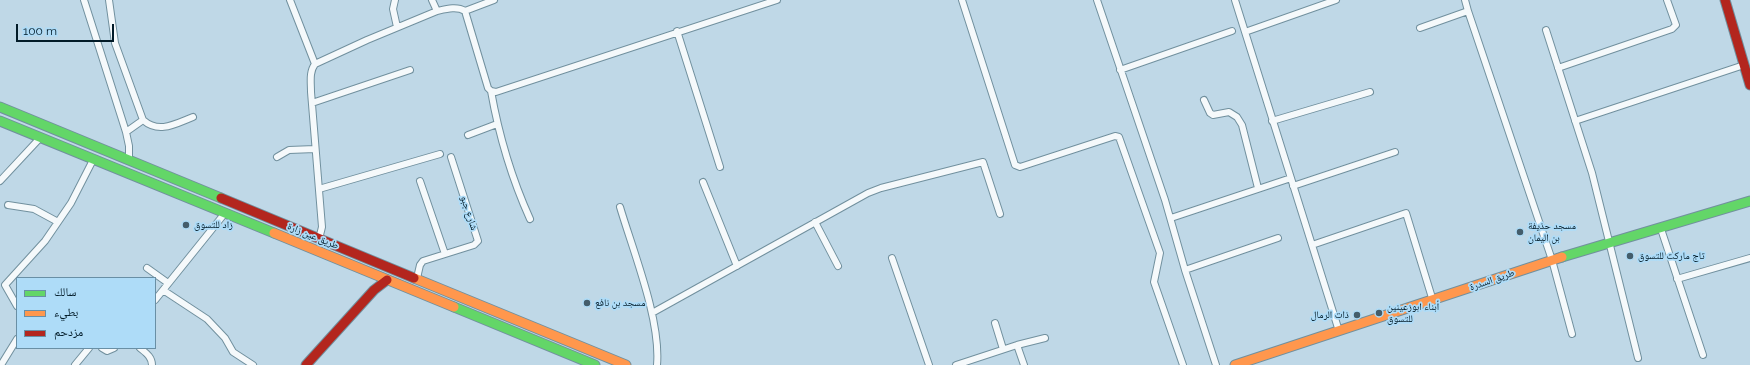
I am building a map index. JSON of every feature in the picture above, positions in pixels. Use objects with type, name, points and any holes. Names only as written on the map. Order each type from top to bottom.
[{"type":"main road","points":[[1725,0],[1750,85]]},
{"type":"main road","name":"طريق عين زارة","points":[[0,107],[626,365]]},
{"type":"main road","name":"طريق عين زارة","points":[[0,121],[595,365]]},
{"type":"main road","name":"طريق السدرة","points":[[1235,365],[1433,301],[1552,260],[1661,229],[1750,201]]},
{"type":"main road","points":[[370,272],[372,283],[371,294]]},
{"type":"main road","points":[[306,365],[371,294],[387,280]]},
{"type":"street","points":[[84,0],[126,132],[129,146],[129,161]]},
{"type":"street","points":[[109,0],[115,43],[143,120],[153,126],[165,128],[192,117]]},
{"type":"street","points":[[290,0],[315,64]]},
{"type":"street","points":[[395,0],[393,9],[398,27]]},
{"type":"street","points":[[432,0],[437,11]]},
{"type":"street","points":[[319,239],[322,227],[315,149],[311,71],[315,64],[437,11],[448,8],[465,11],[494,0]]},
{"type":"street","points":[[491,91],[496,92],[777,0]]},
{"type":"street","points":[[962,0],[1017,167],[1115,136],[1119,137],[1160,253],[1154,282],[1183,365]]},
{"type":"street","points":[[1099,0],[1120,70],[1171,218],[1185,270],[1216,365]]},
{"type":"street","points":[[1235,0],[1339,331]]},
{"type":"street","points":[[1245,32],[1336,0]]},
{"type":"street","points":[[1465,0],[1552,260],[1572,334]]},
{"type":"street","points":[[1558,68],[1672,29],[1676,25],[1667,0]]},
{"type":"street","points":[[465,11],[488,88],[491,91],[497,124],[510,170],[530,219]]},
{"type":"street","points":[[1420,28],[1468,11]]},
{"type":"street","points":[[1546,30],[1592,173],[1638,358]]},
{"type":"street","points":[[1120,70],[1232,31]]},
{"type":"street","points":[[677,32],[720,167]]},
{"type":"street","points":[[1576,121],[1746,68]]},
{"type":"street","points":[[312,103],[410,70]]},
{"type":"street","points":[[1272,121],[1370,92]]},
{"type":"street","points":[[1204,100],[1210,113],[1213,115],[1228,112],[1237,116],[1242,125],[1258,188]]},
{"type":"street","points":[[126,132],[143,120]]},
{"type":"street","points":[[468,135],[497,124]]},
{"type":"street","points":[[0,181],[40,138]]},
{"type":"street","points":[[277,157],[289,150],[315,149]]},
{"type":"street","points":[[1293,186],[1395,152]]},
{"type":"street","points":[[319,189],[440,154]]},
{"type":"street","name":"شارع جبو","points":[[417,278],[422,262],[474,245],[478,241],[451,157]]},
{"type":"street","points":[[16,304],[2,283],[45,241],[71,203],[93,160]]},
{"type":"street","points":[[652,314],[868,193],[981,161],[984,163],[1000,214]]},
{"type":"street","points":[[1171,218],[1291,178]]},
{"type":"street","points":[[420,181],[445,254]]},
{"type":"street","points":[[703,182],[737,266]]},
{"type":"street","points":[[8,205],[34,209],[58,222]]},
{"type":"street","points":[[620,207],[652,314],[657,341],[656,365]]},
{"type":"street","points":[[156,299],[225,213]]},
{"type":"street","points":[[1312,244],[1406,214],[1433,301]]},
{"type":"street","points":[[815,222],[838,266]]},
{"type":"street","points":[[1661,229],[1703,355]]},
{"type":"street","points":[[1185,270],[1278,238]]},
{"type":"street","points":[[892,258],[929,365]]},
{"type":"street","points":[[1678,279],[1750,258]]},
{"type":"street","points":[[147,268],[168,283]]},
{"type":"street","points":[[163,290],[207,319],[225,338],[233,352],[253,365]]},
{"type":"street","points":[[995,323],[1004,349]]},
{"type":"street","points":[[956,365],[1017,345],[1045,338]]},
{"type":"street","points":[[1,365],[16,341]]},
{"type":"street","points":[[1017,345],[1024,365]]},
{"type":"street","points":[[75,365],[88,349]]},
{"type":"street","points":[[141,349],[148,354],[152,360],[152,365]]},
{"type":"traffic: fast","points":[[0,107],[221,198]]},
{"type":"traffic: fast","points":[[0,121],[274,233]]},
{"type":"traffic: fast","points":[[1562,257],[1750,201]]},
{"type":"traffic: fast","points":[[454,307],[595,365]]},
{"type":"traffic: slow","points":[[274,233],[454,307]]},
{"type":"traffic: slow","points":[[1235,365],[1562,257]]},
{"type":"traffic: slow","points":[[414,278],[626,365]]},
{"type":"traffic: jam","points":[[1725,0],[1750,85]]},
{"type":"traffic: jam","points":[[221,198],[414,278]]},
{"type":"traffic: jam","points":[[306,365],[374,290],[387,280]]},
{"type":"place","name":"زاد للتسوق","points":[[186,225]]},
{"type":"place","name":"مسجد حذيفة بن اليمان","points":[[1520,232]]},
{"type":"place","name":"تاج ماركت للتسوق","points":[[1630,256]]},
{"type":"place","name":"مسجد بن نافع","points":[[587,303]]},
{"type":"place","name":"أبناء ابوزعينين للتسوق","points":[[1379,313]]},
{"type":"place","name":"ذات الرمال","points":[[1357,315]]}]
